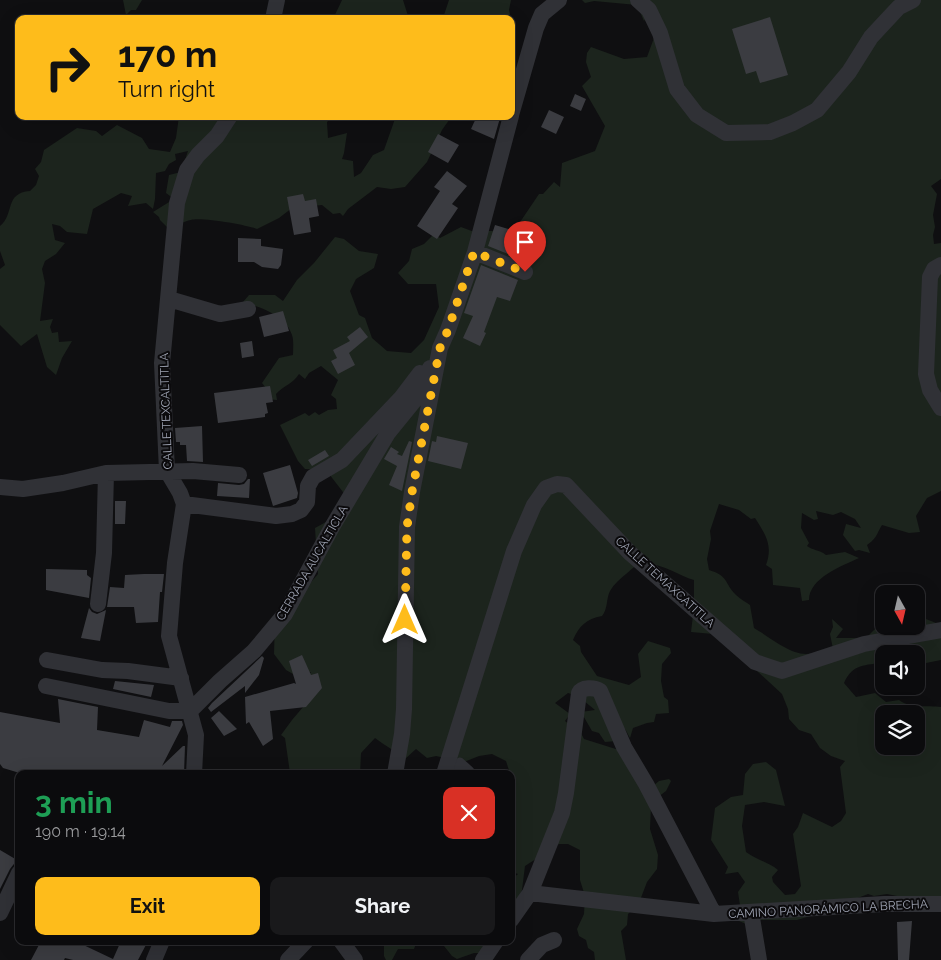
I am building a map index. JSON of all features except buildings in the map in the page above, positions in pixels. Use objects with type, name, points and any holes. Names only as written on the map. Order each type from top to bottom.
[{"type":"street","points":[[274,15],[277,0]]},
{"type":"street","points":[[515,102],[536,28],[542,14],[559,0]]},
{"type":"street","points":[[638,0],[649,10],[660,33],[677,89],[697,115],[726,133],[770,132],[793,123],[817,110],[848,72],[884,22],[899,7],[913,0]]},
{"type":"street","name":"CALLE TEXCALTITLA","points":[[184,504],[167,471],[162,362],[177,203],[187,170],[198,155],[218,136],[228,120]]},
{"type":"street","points":[[396,770],[404,709],[407,527],[413,483],[440,348],[448,330],[474,252],[510,120]]},
{"type":"street","points":[[474,252],[525,272]]},
{"type":"street","points":[[941,265],[934,269],[930,277],[926,374],[930,390],[941,408]]},
{"type":"street","points":[[169,299],[220,314],[248,309]]},
{"type":"street","points":[[194,770],[196,735],[169,636],[175,563],[184,504],[276,516],[292,514],[301,510],[307,502],[308,486],[313,476],[342,460],[401,398],[440,348]]},
{"type":"street","name":"CERRADA AUCALTICLA","points":[[190,711],[254,651],[285,614],[332,528],[388,433],[414,400],[440,348]]},
{"type":"street","points":[[0,487],[23,489],[63,483],[106,473],[192,471],[239,475]]},
{"type":"street","points":[[98,604],[104,553],[106,473]]},
{"type":"street","name":"CALLE TEMAXCATITLA","points":[[445,770],[514,551],[534,505],[546,488],[558,484],[566,485],[630,553],[756,662],[772,669],[782,671],[864,644],[941,630]]},
{"type":"street","points":[[47,660],[102,670],[128,671],[181,678]]},
{"type":"street","points":[[46,686],[169,711],[190,711]]},
{"type":"street","name":"CAMINO PANORÁMICO LA BRECHA","points":[[515,914],[530,893],[562,813],[578,693],[582,690],[594,688],[600,691],[624,747],[646,784],[714,914]]},
{"type":"street","points":[[0,913],[15,881]]},
{"type":"street","name":"CAMINO PANORÁMICO LA BRECHA","points":[[530,893],[714,914],[884,904],[941,904]]},
{"type":"street","points":[[751,912],[759,960]]},
{"type":"street","points":[[528,960],[542,945],[554,940]]},
{"type":"street","points":[[154,960],[160,945]]},
{"type":"street","points":[[288,960],[302,945]]},
{"type":"street","points":[[343,945],[355,960]]},
{"type":"street","points":[[483,960],[493,945]]},
{"type":"lane","points":[[455,770],[460,762],[469,770]]},
{"type":"shaded area","points":[[123,0],[142,0],[136,10],[131,10],[126,15]]},
{"type":"shaded area","points":[[342,0],[403,0],[408,15],[335,15]]},
{"type":"shaded area","points":[[449,0],[511,0],[510,15],[444,15]]},
{"type":"shaded area","points":[[582,0],[941,0],[941,179],[931,186],[937,194],[933,215],[935,227],[933,235],[934,244],[941,243],[941,491],[927,498],[916,516],[920,532],[909,533],[882,525],[875,538],[867,545],[870,553],[859,550],[855,551],[843,535],[846,524],[861,528],[855,519],[841,512],[833,515],[816,511],[818,519],[814,520],[802,513],[801,528],[809,543],[807,546],[826,555],[845,552],[859,558],[820,579],[810,592],[809,600],[802,601],[800,588],[773,585],[772,569],[766,565],[769,552],[765,535],[755,518],[751,519],[739,510],[719,504],[710,531],[711,539],[707,559],[709,570],[723,577],[732,591],[750,605],[754,628],[786,648],[799,653],[812,654],[833,649],[830,634],[833,627],[832,619],[843,629],[836,638],[866,638],[875,629],[875,635],[925,635],[925,619],[941,625],[941,660],[925,663],[925,645],[875,645],[875,663],[860,666],[851,672],[844,683],[856,697],[875,693],[875,695],[886,702],[899,700],[908,705],[875,705],[875,755],[925,755],[925,706],[941,707],[941,896],[917,900],[887,894],[874,896],[868,894],[797,920],[752,920],[746,924],[732,918],[741,912],[738,892],[745,882],[738,872],[725,874],[728,867],[711,840],[715,808],[731,797],[743,795],[745,774],[753,764],[766,762],[776,770],[785,806],[764,802],[745,805],[742,826],[746,852],[778,870],[772,877],[773,882],[785,895],[795,894],[801,886],[793,834],[798,827],[803,813],[832,827],[841,821],[846,813],[840,767],[845,761],[831,756],[820,748],[811,734],[799,730],[789,719],[788,709],[782,694],[756,670],[724,635],[691,632],[694,607],[694,580],[666,568],[645,564],[636,566],[613,586],[602,616],[584,624],[573,640],[580,646],[581,652],[597,676],[629,685],[641,677],[638,654],[648,641],[670,648],[671,653],[662,664],[661,681],[664,697],[668,700],[669,713],[656,714],[654,722],[633,728],[630,738],[625,729],[621,727],[617,741],[605,742],[599,733],[592,731],[581,712],[595,710],[578,696],[568,693],[555,703],[570,714],[565,721],[572,727],[579,729],[584,739],[619,750],[646,792],[659,781],[669,779],[671,781],[666,791],[651,805],[650,829],[658,855],[657,869],[647,882],[639,903],[628,914],[627,925],[621,931],[626,960],[595,960],[594,952],[588,948],[586,940],[579,936],[577,929],[584,914],[585,896],[580,880],[580,850],[568,844],[559,844],[525,866],[522,890],[515,908],[515,877],[518,874],[515,873],[515,770],[509,770],[506,761],[492,754],[479,756],[464,762],[436,756],[427,758],[416,749],[405,759],[375,738],[361,753],[360,770],[290,770],[285,738],[281,735],[315,693],[306,678],[311,672],[293,674],[286,670],[274,654],[275,617],[318,574],[315,528],[335,517],[346,496],[326,470],[305,469],[298,461],[280,425],[305,413],[309,416],[315,412],[319,415],[328,410],[337,409],[336,399],[331,395],[338,380],[321,366],[309,373],[305,379],[299,374],[276,394],[277,400],[266,399],[269,392],[262,383],[279,358],[293,355],[293,337],[289,328],[278,317],[264,309],[243,302],[249,295],[275,295],[283,301],[297,280],[335,237],[344,239],[359,251],[378,254],[374,268],[356,279],[350,291],[359,315],[365,318],[372,338],[387,351],[411,353],[424,340],[439,307],[436,284],[408,284],[398,273],[409,261],[412,249],[424,244],[434,234],[440,238],[461,227],[477,233],[514,231],[539,194],[543,194],[554,182],[560,187],[562,163],[595,151],[605,126],[582,86],[591,77],[586,62],[587,53],[591,47],[624,59],[647,57],[658,27],[646,17],[644,21],[637,5],[594,1],[585,3]]},
{"type":"shaded area","points":[[178,120],[329,120],[327,122],[328,138],[347,133],[342,159],[353,161],[354,177],[361,173],[373,155],[384,150],[395,120],[449,120],[442,130],[427,162],[405,187],[391,189],[377,187],[348,209],[343,216],[340,213],[333,214],[322,205],[292,208],[279,218],[257,229],[244,225],[196,219],[186,221],[169,229],[153,212],[174,199],[166,193],[169,175],[181,172],[188,151],[175,154],[176,160],[169,164],[165,171],[156,173],[153,209],[146,203],[128,206],[132,196],[121,193],[93,209],[87,234],[67,232],[60,226],[52,224],[55,240],[65,243],[56,254],[45,261],[42,269],[45,283],[40,321],[53,319],[50,327],[52,333],[58,332],[59,342],[72,341],[62,358],[56,375],[47,367],[37,334],[21,346],[0,325],[0,269],[5,265],[0,251],[0,226],[5,221],[13,200],[16,196],[30,191],[36,185],[39,176],[35,169],[41,162],[44,150],[77,128],[96,131],[102,136],[117,125],[142,138],[149,149],[170,152],[176,138]]},
{"type":"shaded area","points":[[384,945],[416,945],[414,949],[398,949],[392,960],[386,960]]},
{"type":"shaded area","points":[[443,945],[491,945],[484,953],[474,953],[457,959]]},
{"type":"route","points":[[405,620],[407,527],[440,348],[448,330],[474,252],[525,272]]}]
